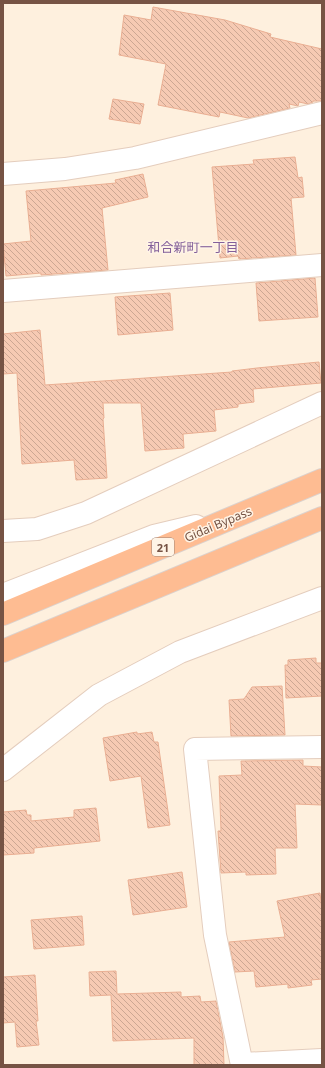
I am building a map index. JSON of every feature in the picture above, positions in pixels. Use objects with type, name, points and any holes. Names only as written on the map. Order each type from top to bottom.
[{"type":"highway","name":"Gidai Bypass","points":[[3,614],[322,480]]},
{"type":"highway","points":[[12,647],[322,518]]},
{"type":"street","points":[[3,174],[65,169],[135,158],[322,113]]},
{"type":"street","points":[[3,292],[322,265]]},
{"type":"street","points":[[3,531],[37,529],[86,513],[322,403]]},
{"type":"street","points":[[3,595],[154,536],[241,515]]},
{"type":"street","points":[[3,770],[99,695],[180,652],[322,598]]},
{"type":"street","points":[[3,656],[12,647]]},
{"type":"street","points":[[322,747],[195,749],[214,935],[242,1064],[322,1060]]},
{"type":"building","points":[[153,7],[225,20],[271,34],[270,37],[322,49],[322,101],[313,101],[308,104],[299,102],[298,106],[289,104],[290,108],[248,118],[220,112],[219,117],[158,105],[166,64],[119,55],[124,15],[151,20]]},
{"type":"building","points":[[113,99],[144,104],[140,124],[109,119]]},
{"type":"building","points":[[295,157],[298,178],[302,177],[304,197],[291,198],[296,255],[239,259],[238,256],[220,258],[212,167],[254,164],[253,160]]},
{"type":"building","points":[[143,174],[148,197],[102,208],[108,270],[6,276],[3,244],[31,241],[26,191],[116,183],[115,180]]},
{"type":"building","points":[[315,278],[318,317],[259,321],[256,283]]},
{"type":"building","points":[[170,293],[173,330],[118,335],[115,297]]},
{"type":"building","points":[[40,330],[45,385],[232,372],[319,362],[321,383],[253,389],[254,402],[238,404],[238,407],[214,410],[216,431],[183,434],[184,448],[145,451],[141,403],[103,403],[107,478],[76,480],[74,460],[22,464],[17,373],[3,374],[3,334]]},
{"type":"building","points":[[316,658],[316,663],[322,663],[322,696],[286,698],[285,665],[288,665],[288,660]]},
{"type":"building","points":[[282,686],[285,735],[231,736],[229,700],[244,699],[252,687]]},
{"type":"building","points":[[137,732],[137,734],[152,732],[154,742],[158,742],[170,825],[148,828],[141,776],[110,781],[103,738]]},
{"type":"building","points":[[303,760],[303,766],[322,767],[322,805],[295,804],[297,848],[275,848],[276,874],[246,875],[246,872],[221,873],[218,831],[221,831],[219,776],[242,775],[241,761]]},
{"type":"building","points":[[96,808],[100,841],[34,848],[34,853],[3,855],[3,812],[26,810],[27,815],[31,815],[31,821],[74,817],[74,810]]},
{"type":"building","points":[[182,872],[187,907],[133,915],[128,880]]},
{"type":"building","points":[[320,893],[322,910],[322,979],[311,980],[312,985],[288,988],[288,984],[256,987],[254,971],[235,972],[229,942],[285,937],[277,901]]},
{"type":"building","points":[[82,916],[84,945],[34,949],[31,920]]},
{"type":"building","points":[[116,971],[117,994],[181,992],[181,997],[200,996],[201,1002],[216,1001],[223,1037],[224,1065],[194,1065],[194,1038],[113,1041],[111,995],[90,996],[89,972]]},
{"type":"building","points":[[35,975],[38,1021],[36,1021],[39,1045],[17,1047],[15,1022],[3,1023],[3,977]]},
{"type":"district","name":"和合新町一丁目","points":[[193,247]]}]
